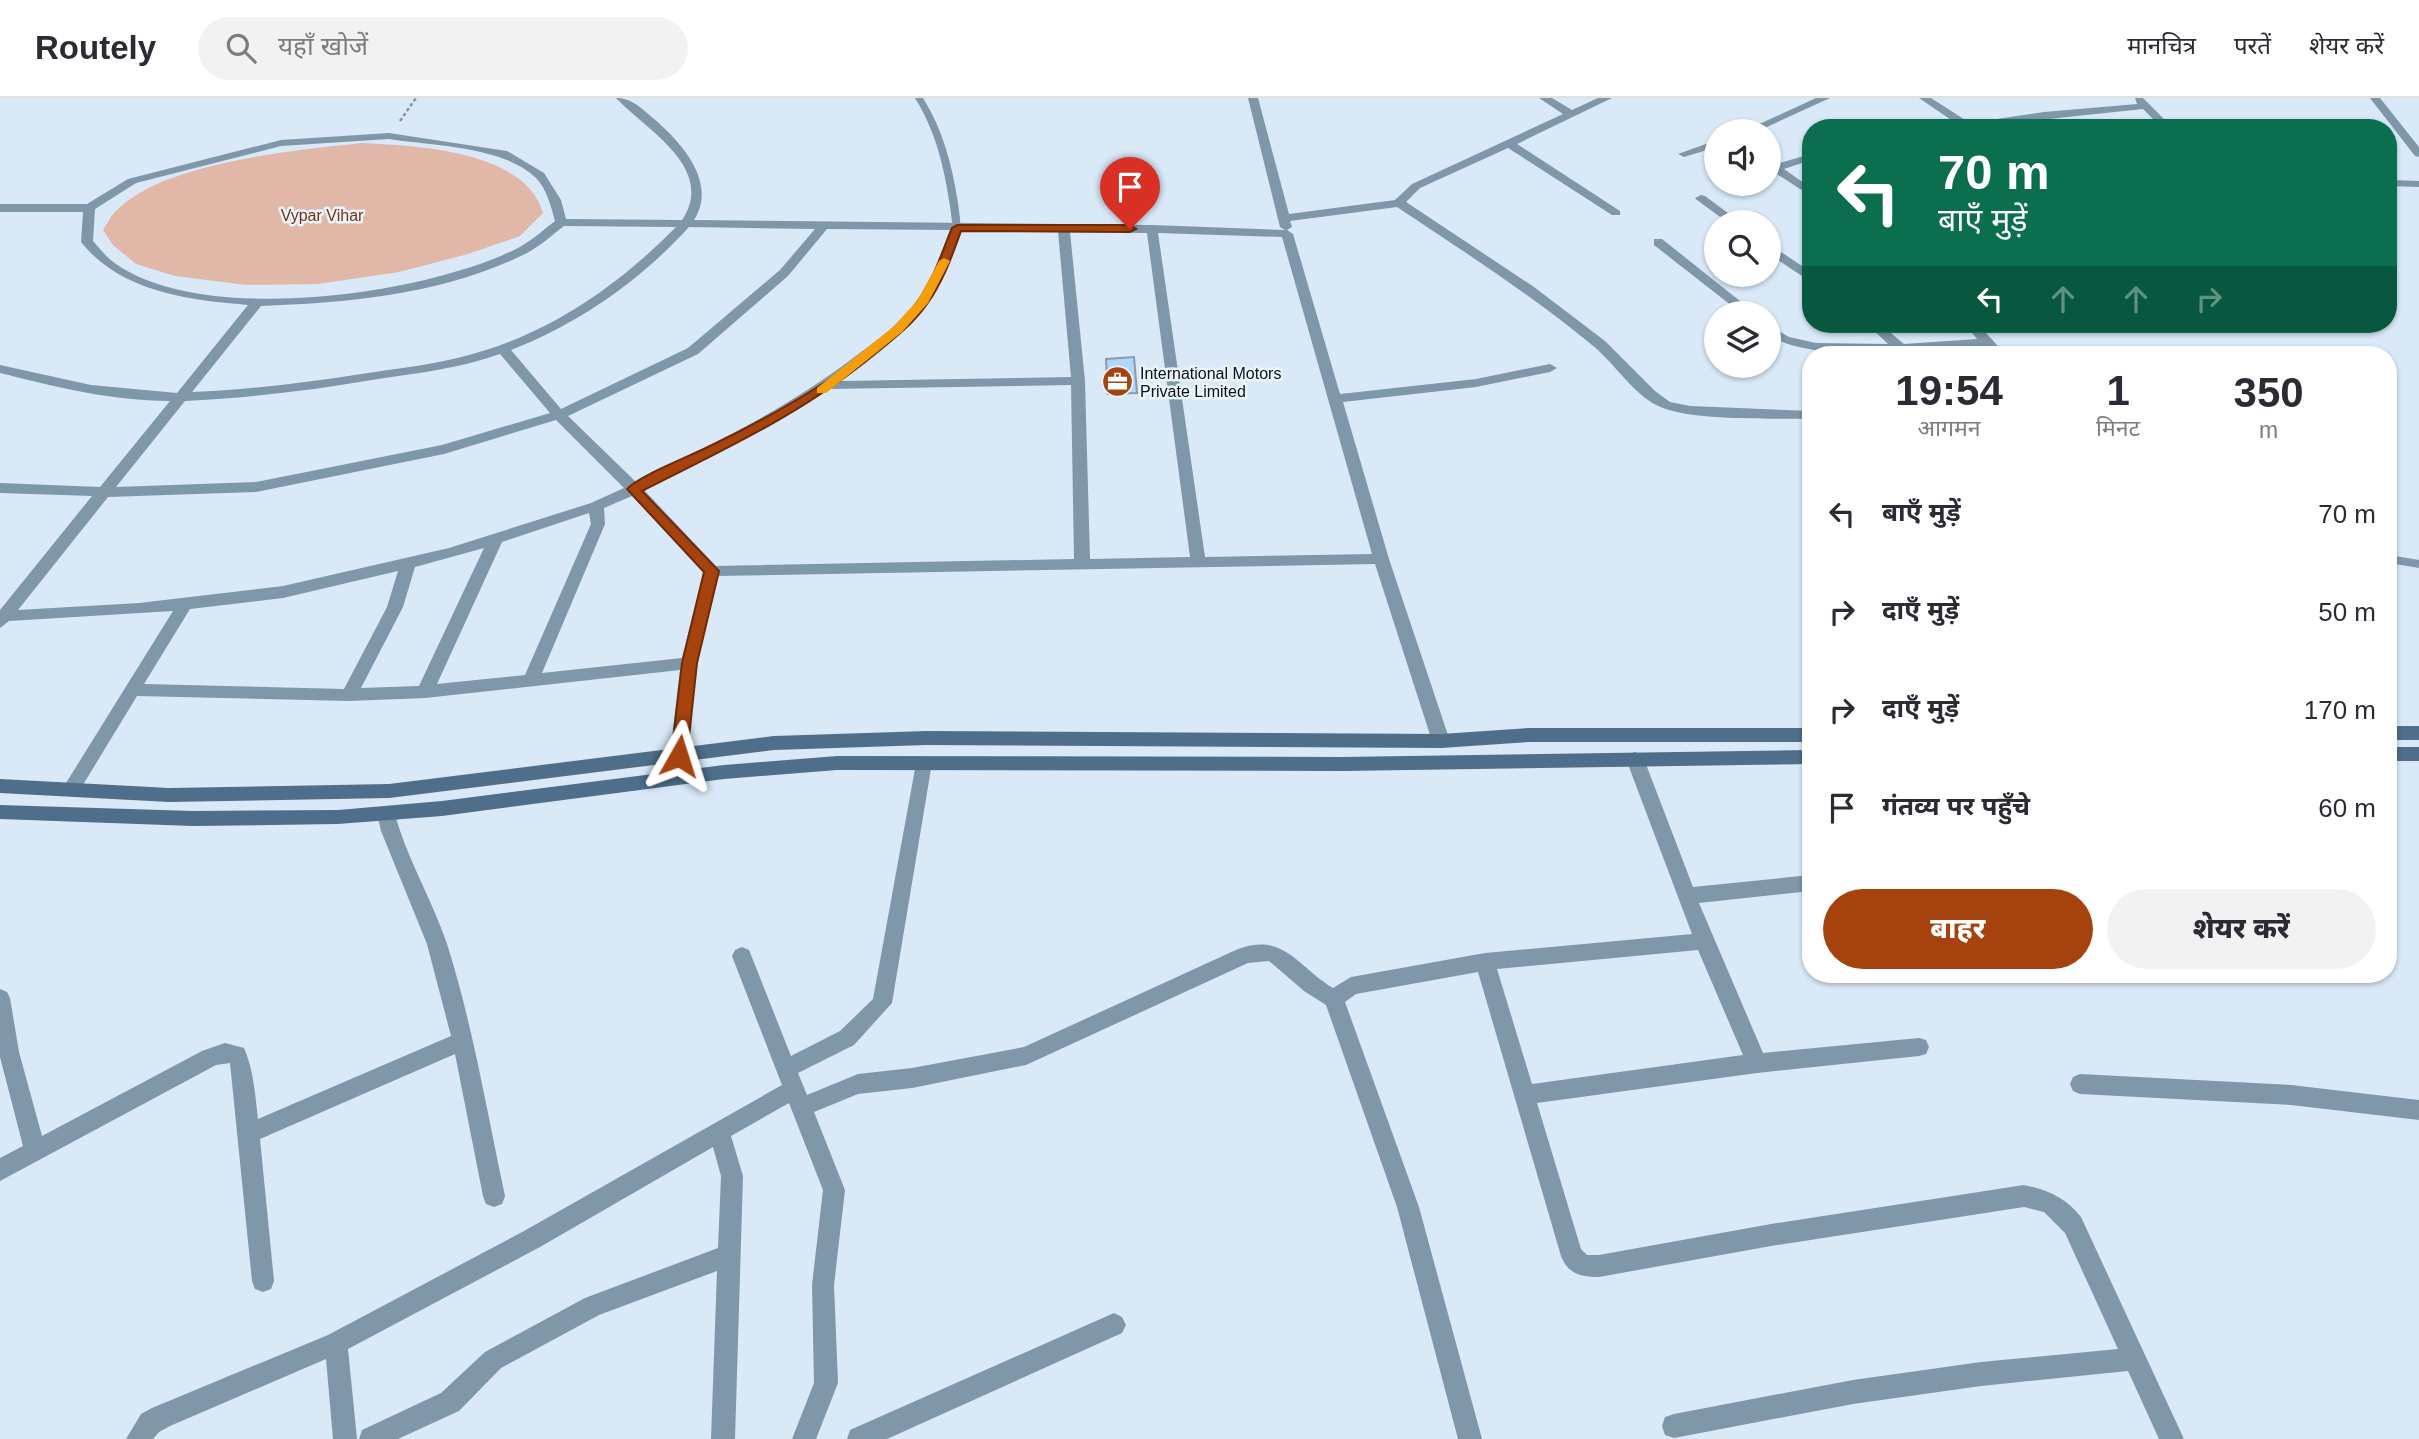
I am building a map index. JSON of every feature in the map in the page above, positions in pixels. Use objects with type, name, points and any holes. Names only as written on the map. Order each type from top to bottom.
[{"type":"main road","points":[[2397,733],[2419,733]]},
{"type":"main road","points":[[0,786],[169,795],[389,791],[774,743],[926,738],[1441,741],[1529,735],[1802,735]]},
{"type":"main road","points":[[2397,754],[2419,754]]},
{"type":"main road","points":[[0,812],[273,819],[386,814],[754,767],[923,763],[1342,764],[1802,757]]},
{"type":"street","points":[[0,369],[73,387],[180,397],[301,388],[460,361],[503,349],[557,324],[634,274],[688,222],[696,205],[696,190],[688,163],[665,135],[621,98]]},
{"type":"street","points":[[1253,98],[1287,234],[1381,559],[1441,741]]},
{"type":"street","points":[[1544,98],[1571,114]]},
{"type":"street","points":[[1284,218],[1398,202],[1416,186],[1608,98]]},
{"type":"street","points":[[1777,119],[1825,98]]},
{"type":"street","points":[[1924,98],[1957,119]]},
{"type":"street","points":[[2136,98],[2159,119]]},
{"type":"street","points":[[2375,98],[2394,119]]},
{"type":"street","points":[[2016,119],[2146,106]]},
{"type":"street","points":[[2397,122],[2414,140],[2419,154]]},
{"type":"street","points":[[0,208],[89,208],[132,181],[281,143],[389,136],[503,153],[540,174],[555,200],[561,222]]},
{"type":"street","points":[[1508,143],[1616,213]]},
{"type":"street","points":[[1684,154],[1704,147]]},
{"type":"street","points":[[1781,164],[1802,159]]},
{"type":"street","points":[[1781,172],[1802,187]]},
{"type":"street","points":[[2397,183],[2419,184]]},
{"type":"street","points":[[1701,198],[1718,210]]},
{"type":"street","points":[[1398,202],[1550,306],[1600,344],[1650,394],[1666,405],[1690,410],[1802,415]]},
{"type":"street","points":[[89,208],[87,242],[113,267],[170,292],[258,301],[313,302],[382,294],[519,252],[561,222],[825,223],[1287,234]]},
{"type":"street","points":[[0,488],[104,492],[256,487],[444,449],[559,415],[693,351],[784,273],[825,223]]},
{"type":"street","points":[[1,618],[185,604],[283,592],[408,564],[495,540],[596,506],[749,433],[830,385],[898,329],[922,303],[940,272],[957,228]]},
{"type":"street","points":[[1064,228],[1078,381],[1082,564]]},
{"type":"street","points":[[1153,229],[1198,562]]},
{"type":"street","points":[[1658,242],[1734,301]]},
{"type":"street","points":[[1781,257],[1802,272]]},
{"type":"street","points":[[1,618],[258,301]]},
{"type":"street","points":[[1884,333],[1899,346]]},
{"type":"street","points":[[1980,333],[1992,346]]},
{"type":"street","points":[[1781,335],[1799,345],[1833,346]]},
{"type":"street","points":[[1930,346],[1989,342]]},
{"type":"street","points":[[503,349],[559,415],[712,571],[1381,559]]},
{"type":"street","points":[[1335,399],[1476,383],[1550,368]]},
{"type":"street","points":[[830,385],[1078,381]]},
{"type":"street","points":[[531,680],[598,524],[596,506]]},
{"type":"street","points":[[425,692],[495,540]]},
{"type":"street","points":[[349,695],[395,607],[408,564]]},
{"type":"street","points":[[679,756],[689,663],[712,571]]},
{"type":"street","points":[[72,788],[185,604]]},
{"type":"street","points":[[134,690],[349,695],[425,692],[689,663]]},
{"type":"street","points":[[1635,759],[1704,941],[1757,1063]]},
{"type":"street","points":[[138,1439],[150,1423],[161,1417],[335,1343],[720,1134],[794,1089],[882,1003],[923,763]]},
{"type":"street","points":[[386,814],[395,846],[435,940],[461,1041],[494,1196]]},
{"type":"street","points":[[1687,895],[1802,884]]},
{"type":"street","points":[[1334,999],[1351,986],[1485,962],[1704,941]]},
{"type":"street","points":[[794,1089],[912,1078],[1026,1056],[1233,960],[1263,951],[1274,953],[1311,985],[1334,999],[1408,1207],[1470,1439]]},
{"type":"street","points":[[742,956],[834,1190],[823,1285],[826,1384],[804,1439]]},
{"type":"street","points":[[1485,962],[1572,1256],[1583,1266],[1599,1266],[1771,1235],[2024,1196],[2045,1199],[2061,1208],[2073,1225],[2172,1439]]},
{"type":"street","points":[[0,998],[9,1052],[35,1152]]},
{"type":"street","points":[[248,1134],[461,1041]]},
{"type":"street","points":[[1524,1095],[1757,1063],[1919,1047]]},
{"type":"street","points":[[0,1170],[209,1058],[225,1052],[237,1055],[242,1067],[263,1281]]},
{"type":"street","points":[[2080,1084],[2291,1095],[2419,1111]]},
{"type":"street","points":[[720,1134],[732,1176],[723,1439]]},
{"type":"street","points":[[371,1439],[450,1402],[493,1360],[593,1307],[730,1255]]},
{"type":"street","points":[[859,1439],[1114,1325]]},
{"type":"street","points":[[335,1343],[345,1439]]},
{"type":"street","points":[[1674,1426],[1853,1392],[1981,1374],[2134,1359]]},
{"type":"lane","points":[[919,98],[933,118],[950,169],[957,228]]},
{"type":"lane","points":[[2397,560],[2419,564]]},
{"type":"path","points":[[389,136],[416,98]]},
{"type":"green space","name":"Vypar Vihar","points":[[363,143],[438,150],[466,155],[492,164],[515,176],[532,192],[543,213],[520,236],[468,254],[399,272],[318,284],[247,285],[175,276],[136,264],[113,245],[103,230],[115,212],[136,195],[164,181],[196,170],[268,155]]},
{"type":"building","points":[[1134,357],[1137,393],[1108,394],[1106,359]]},
{"type":"slow traffic","points":[[822,390],[898,329],[922,303],[944,261]]},
{"type":"place","name":"International Motors Private Limited","points":[[1117,382]]},
{"type":"route","points":[[679,756],[689,663],[712,571],[634,489],[749,433],[830,385],[898,329],[922,303],[940,272],[957,228],[1130,229]]}]
